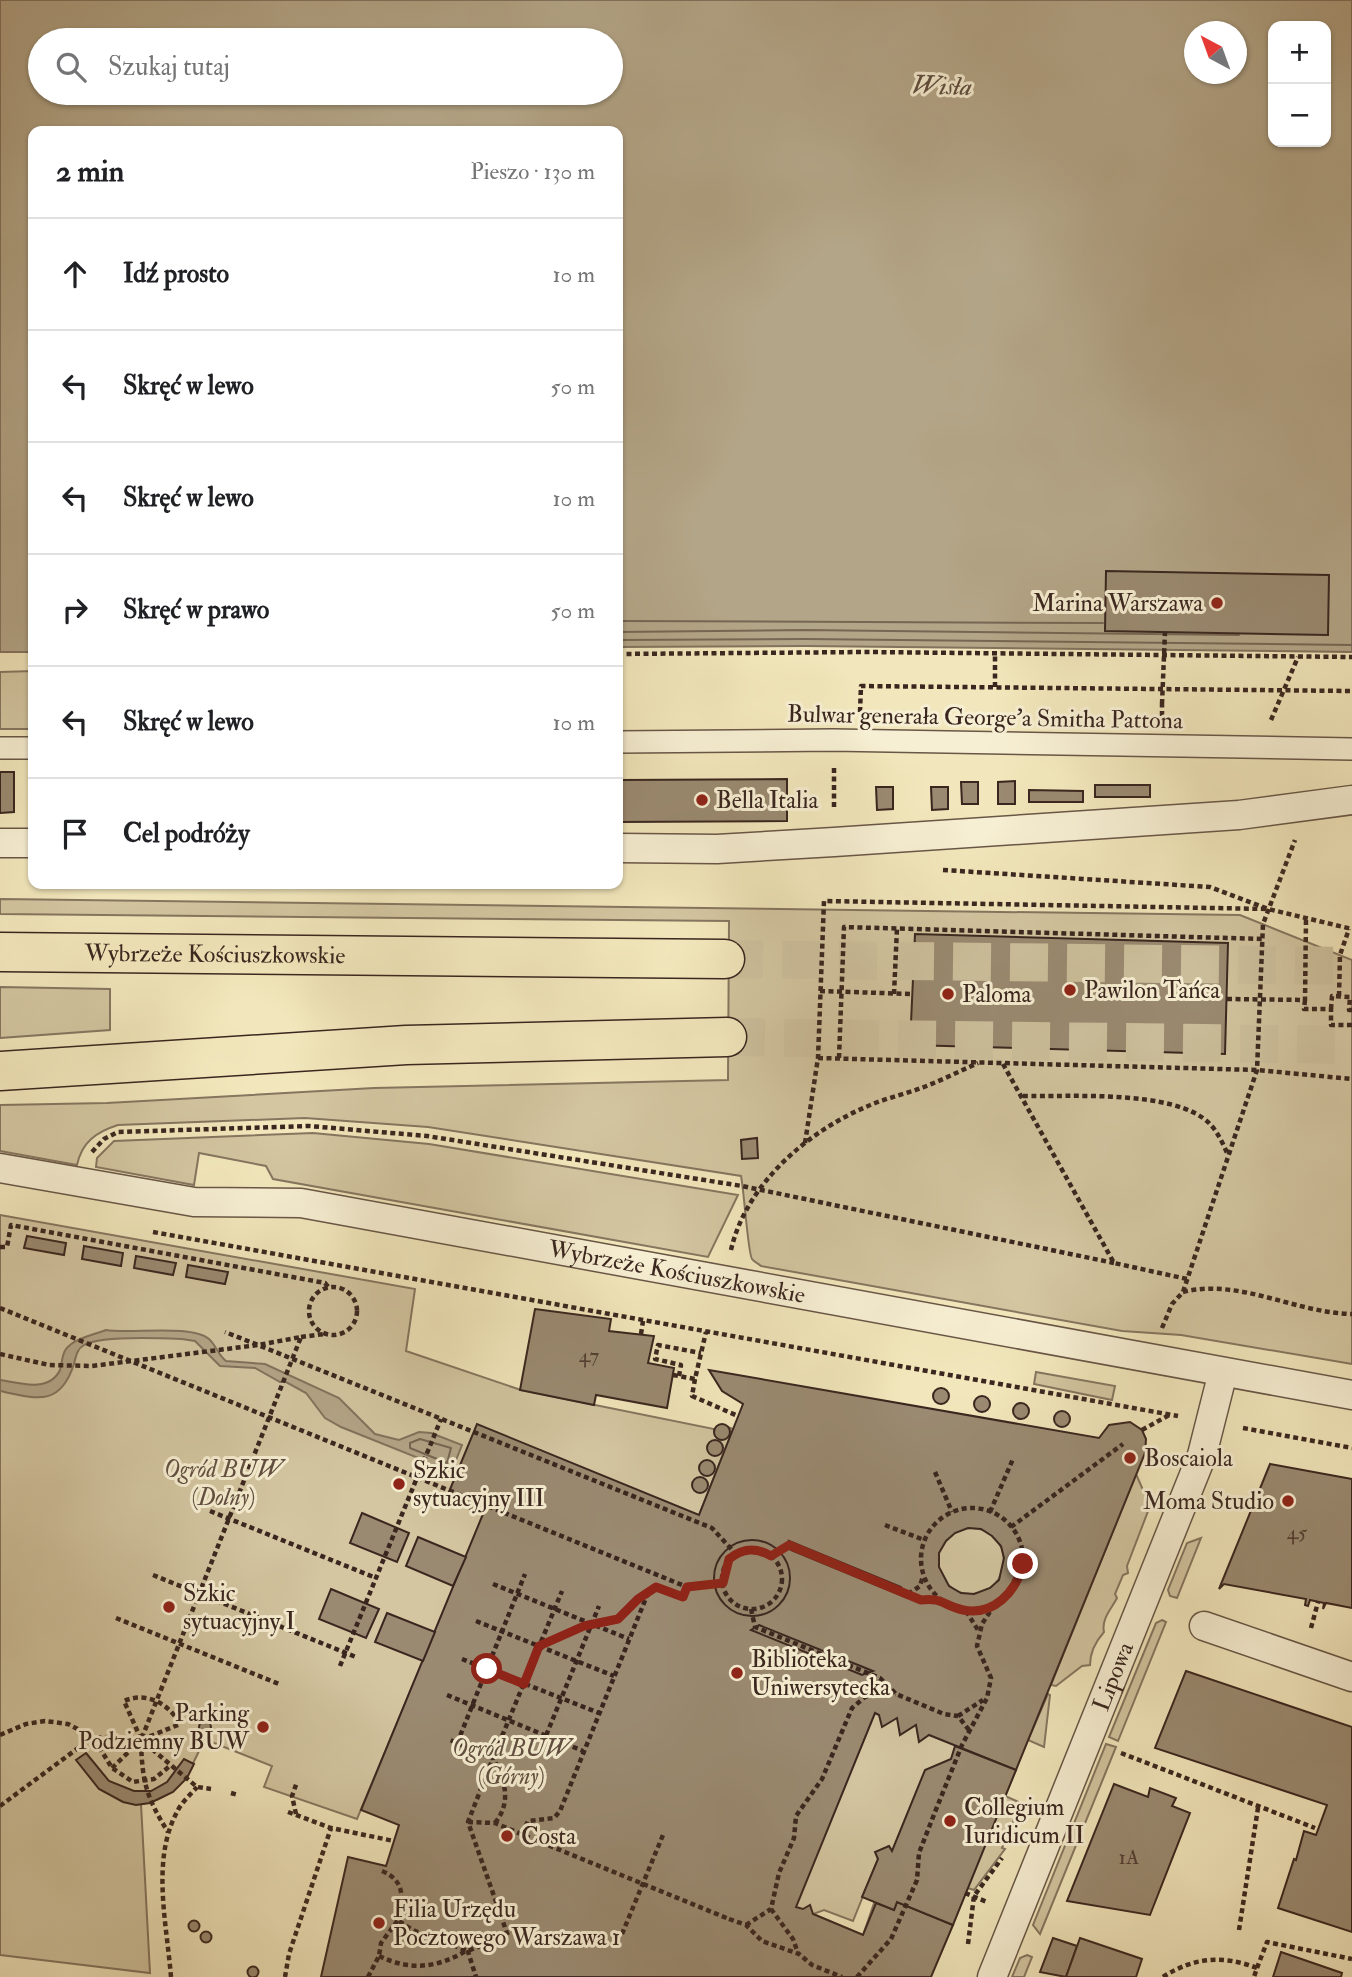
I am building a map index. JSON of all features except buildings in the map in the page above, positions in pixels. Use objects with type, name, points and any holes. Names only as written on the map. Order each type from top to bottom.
[{"type":"main road","name":"Wybrzeże Kościuszkowskie","points":[[0,952],[725,959]]},
{"type":"main road","points":[[0,1071],[406,1045],[727,1037]]},
{"type":"street","name":"Bulwar generała George'a Smitha Pattona","points":[[623,742],[833,740],[1352,749]]},
{"type":"street","points":[[0,748],[28,748]]},
{"type":"street","points":[[623,848],[717,849],[834,842],[1239,815],[1352,800]]},
{"type":"street","points":[[0,843],[28,844]]},
{"type":"street","name":"Wybrzeże Kościuszkowskie","points":[[0,1168],[194,1202],[301,1203],[1352,1395]]},
{"type":"street","name":"Lipowa","points":[[992,1977],[1202,1455],[1223,1372]]},
{"type":"street","points":[[1205,1626],[1352,1676]]},
{"type":"path","points":[[1162,704],[1165,632]]},
{"type":"path","points":[[623,654],[995,653],[1352,657]]},
{"type":"path","points":[[995,653],[995,687]]},
{"type":"path","points":[[1267,729],[1298,657]]},
{"type":"path","points":[[861,686],[1352,691]]},
{"type":"path","points":[[833,740],[834,842]]},
{"type":"path","points":[[1160,1336],[1165,1317],[1183,1292],[1257,1070],[1262,939],[1268,909],[1295,841]]},
{"type":"path","points":[[936,870],[1210,887],[1268,909],[1351,929],[1340,955],[1339,996]]},
{"type":"path","points":[[805,1143],[818,1058],[824,901],[1268,909]]},
{"type":"path","points":[[1306,919],[1304,1009],[1331,1009]]},
{"type":"path","points":[[839,1058],[844,927],[1262,939]]},
{"type":"path","points":[[894,994],[897,928]]},
{"type":"path","points":[[820,990],[912,994]]},
{"type":"path","points":[[1352,1010],[1349,1010],[1350,997],[1332,996],[1331,1024],[1352,1025]]},
{"type":"path","points":[[1227,999],[1305,1000]]},
{"type":"path","points":[[818,1058],[1257,1070],[1352,1079]]},
{"type":"path","points":[[724,1281],[733,1241],[760,1191],[780,1164],[805,1143],[868,1106],[924,1087],[979,1062]]},
{"type":"path","points":[[1003,1063],[1114,1263]]},
{"type":"path","points":[[1022,1096],[1134,1098],[1164,1103],[1201,1117],[1209,1123],[1228,1156]]},
{"type":"path","points":[[90,1158],[99,1144],[118,1132],[309,1126],[427,1136],[760,1191],[1187,1279]]},
{"type":"path","points":[[0,1247],[7,1247],[11,1224],[325,1283],[329,1288]]},
{"type":"path","points":[[140,1229],[1182,1417]]},
{"type":"path","points":[[1183,1292],[1203,1287],[1230,1289],[1352,1314]]},
{"type":"path","points":[[0,1354],[49,1365],[82,1366],[195,1354],[324,1334],[340,1335],[354,1325],[358,1309],[355,1301],[344,1290],[329,1288],[316,1295],[309,1310],[313,1324],[324,1334]]},
{"type":"path","points":[[0,1308],[687,1587],[723,1583]]},
{"type":"path","points":[[641,1334],[643,1321]]},
{"type":"path","points":[[225,1332],[712,1528],[736,1554]]},
{"type":"path","points":[[706,1332],[692,1396],[738,1416]]},
{"type":"path","points":[[141,1740],[301,1337]]},
{"type":"path","points":[[679,1376],[681,1365],[655,1359],[657,1345],[701,1353]]},
{"type":"path","points":[[673,1375],[695,1379]]},
{"type":"path","points":[[1142,1430],[1171,1414]]},
{"type":"path","points":[[340,1666],[441,1419]]},
{"type":"path","points":[[1237,1427],[1352,1448]]},
{"type":"path","points":[[1011,1527],[1123,1444]]},
{"type":"path","points":[[990,1512],[1013,1459]]},
{"type":"path","points":[[935,1472],[953,1512]]},
{"type":"path","points":[[908,1594],[920,1586],[923,1575],[921,1552],[931,1528],[953,1512],[965,1508],[990,1512],[1011,1527],[1022,1550],[1020,1577],[1013,1590],[993,1607],[978,1635]]},
{"type":"path","points":[[210,1511],[376,1578]]},
{"type":"path","points":[[885,1525],[924,1540]]},
{"type":"path","points":[[771,1556],[789,1545],[921,1600],[937,1597]]},
{"type":"path","points":[[754,1549],[771,1556],[781,1571],[780,1590],[768,1604],[751,1609],[729,1598],[723,1583],[725,1567],[736,1554],[754,1549]]},
{"type":"path","points":[[454,1751],[525,1574]]},
{"type":"path","points":[[153,1575],[356,1657]]},
{"type":"path","points":[[923,1575],[937,1597],[966,1610],[993,1607]]},
{"type":"path","points":[[493,1584],[629,1639]]},
{"type":"path","points":[[539,1646],[592,1624],[618,1619],[656,1587],[683,1597],[687,1587]]},
{"type":"path","points":[[379,1956],[395,1962],[432,1967],[508,1936],[469,1824],[493,1758],[562,1591]]},
{"type":"path","points":[[522,1834],[528,1821],[533,1818],[551,1819],[557,1816],[648,1593]]},
{"type":"path","points":[[543,1743],[599,1606]]},
{"type":"path","points":[[751,1609],[755,1626],[880,1678],[896,1694]]},
{"type":"path","points":[[857,1977],[891,1939],[917,1880],[919,1853],[969,1730],[987,1698],[991,1678],[979,1655],[978,1627],[966,1610]]},
{"type":"path","points":[[116,1618],[279,1684]]},
{"type":"path","points":[[476,1621],[614,1676]]},
{"type":"path","points":[[462,1659],[598,1713]]},
{"type":"path","points":[[746,1925],[771,1909],[779,1873],[794,1838],[796,1816],[822,1779],[852,1708],[872,1691],[873,1683],[867,1672]]},
{"type":"path","points":[[865,1697],[884,1692],[896,1694],[958,1716],[969,1730]]},
{"type":"path","points":[[447,1695],[583,1751]]},
{"type":"path","points":[[112,1768],[141,1740],[180,1724],[172,1712],[157,1701],[135,1698],[124,1701],[141,1740],[143,1782],[150,1803],[169,1832]]},
{"type":"path","points":[[958,1716],[987,1698]]},
{"type":"path","points":[[0,1735],[26,1724],[45,1721],[68,1724],[93,1737],[141,1740],[197,1787],[211,1789]]},
{"type":"path","points":[[93,1737],[112,1768],[133,1782],[154,1779],[171,1765]]},
{"type":"path","points":[[0,1806],[93,1737]]},
{"type":"path","points":[[450,1740],[493,1758],[504,1777],[504,1811],[495,1823]]},
{"type":"path","points":[[1121,1753],[1315,1828]]},
{"type":"path","points":[[296,1815],[292,1797],[297,1782]]},
{"type":"path","points":[[170,1977],[163,1865],[169,1832],[178,1810],[197,1787]]},
{"type":"path","points":[[231,1793],[238,1795]]},
{"type":"path","points":[[1239,1930],[1258,1808]]},
{"type":"path","points":[[288,1812],[331,1828],[394,1841]]},
{"type":"path","points":[[469,1824],[495,1823],[746,1925],[762,1941],[799,1954],[812,1965],[842,1977]]},
{"type":"path","points":[[285,1977],[289,1954],[331,1828]]},
{"type":"path","points":[[622,1934],[663,1835]]},
{"type":"path","points":[[369,1977],[379,1956],[381,1943],[398,1920],[402,1890],[397,1880],[382,1871]]},
{"type":"path","points":[[965,1893],[980,1899]]},
{"type":"path","points":[[771,1909],[793,1939],[799,1954]]},
{"type":"path","points":[[398,1920],[413,1933],[441,1939],[467,1951]]},
{"type":"path","points":[[465,1942],[476,1977]]},
{"type":"path","points":[[1254,1977],[1267,1942],[1352,1959]]},
{"type":"path","points":[[1163,1977],[1192,1962],[1212,1959],[1237,1960],[1257,1968]]},
{"type":"green space","points":[[28,671],[28,729],[0,729],[0,672]]},
{"type":"green space","points":[[0,899],[1240,915],[1352,960],[1352,1364],[1181,1335],[1122,1331],[761,1266],[751,1255],[741,1176],[428,1127],[305,1118],[118,1125],[91,1139],[82,1150],[77,1165],[0,1151],[0,1105],[107,1103],[374,1088],[728,1080],[729,921],[0,914]]},
{"type":"green space","points":[[0,987],[110,989],[110,1030],[0,1038]]},
{"type":"green space","points":[[313,1133],[429,1144],[738,1195],[708,1257],[273,1179],[266,1166],[199,1153],[194,1185],[96,1167],[97,1158],[114,1141]]},
{"type":"green space","name":"Ogród BUW (Dolny)","points":[[0,1215],[415,1289],[406,1351],[521,1390],[714,1429],[715,1436],[721,1440],[730,1434],[728,1427],[733,1429],[699,1515],[704,1517],[1097,1470],[987,1758],[1016,1770],[1005,1796],[1021,1803],[1002,1848],[1005,1849],[974,1890],[968,1888],[772,1977],[484,1514],[357,1819],[264,1787],[272,1766],[204,1739],[182,1781],[165,1796],[141,1804],[150,1973],[0,1955]],"holes":[[[966,1516],[1014,1546],[993,1601],[935,1587],[939,1529]],[[889,1846],[892,1851],[863,1935],[813,1914],[824,1910],[853,1921],[878,1859],[876,1852]]]},
{"type":"green space","points":[[1036,1372],[1115,1386],[1112,1400],[1034,1384]]},
{"type":"green space","points":[[1136,1474],[1150,1506],[1127,1566],[1128,1573],[1123,1575],[1115,1594],[1117,1598],[1105,1618],[1104,1632],[1094,1647],[1090,1665],[1082,1666],[1056,1686],[1051,1685]]},
{"type":"green space","points":[[971,1528],[984,1531],[994,1538],[1001,1548],[1004,1561],[1001,1574],[994,1584],[984,1591],[971,1594],[958,1591],[948,1584],[941,1574],[938,1561],[941,1548],[948,1538],[958,1531]]},
{"type":"green space","points":[[1201,1538],[1177,1598],[1170,1596],[1168,1590],[1187,1543]]},
{"type":"green space","points":[[1162,1620],[1166,1622],[1118,1741],[1109,1737],[1156,1623]]},
{"type":"green space","points":[[1048,1694],[1050,1695],[1044,1747],[1028,1740]]},
{"type":"green space","points":[[1106,1744],[1116,1747],[1040,1934],[1033,1925]]},
{"type":"green space","points":[[1027,1955],[1032,1957],[1024,1977],[1012,1977],[1020,1958]]},
{"type":"water","name":"Wisła","points":[[0,0],[1352,0],[1352,652],[805,646],[623,647],[623,126],[28,126],[28,652],[0,652]]},
{"type":"water","points":[[106,1330],[201,1334],[211,1341],[226,1361],[265,1364],[339,1398],[375,1434],[399,1440],[419,1432],[431,1433],[462,1445],[450,1475],[426,1465],[421,1459],[325,1418],[306,1393],[286,1382],[280,1382],[255,1368],[220,1366],[195,1341],[182,1339],[132,1338],[92,1342],[84,1345],[77,1353],[68,1378],[54,1394],[36,1397],[0,1391],[0,1380],[33,1385],[49,1382],[60,1370],[64,1353],[70,1345]]},
{"type":"tunnel","points":[[725,959],[1352,966]]},
{"type":"tunnel","points":[[727,1037],[1352,1045]]},
{"type":"place","name":"Marina Warszawa","points":[[1217,603]]},
{"type":"place","name":"Bella Italia","points":[[702,800]]},
{"type":"place","name":"Pawilon Tańca","points":[[1070,990]]},
{"type":"place","name":"Paloma","points":[[948,994]]},
{"type":"place","name":"Boscaiola","points":[[1130,1458]]},
{"type":"place","name":"Szkic sytuacyjny III","points":[[399,1484]]},
{"type":"place","name":"Moma Studio","points":[[1288,1501]]},
{"type":"place","name":"Szkic sytuacyjny I","points":[[169,1607]]},
{"type":"place","name":"Biblioteka Uniwersytecka","points":[[737,1673]]},
{"type":"place","name":"Parking Podziemny BUW","points":[[263,1727]]},
{"type":"place","name":"Collegium Iuridicum II","points":[[950,1821]]},
{"type":"place","name":"Costa","points":[[507,1836]]},
{"type":"place","name":"Filia Urzędu Pocztowego Warszawa 1","points":[[379,1923]]},
{"type":"route","points":[[487,1669],[524,1684],[539,1646],[570,1635],[584,1626],[618,1619],[638,1599],[656,1587],[683,1597],[687,1587],[723,1583],[729,1559],[744,1550],[754,1549],[771,1556],[789,1545],[921,1600],[937,1597],[950,1606],[966,1610],[993,1607],[1004,1599],[1013,1590],[1023,1564]]},
{"type":"park label","name":"Ogród BUW (Górny)","points":[[511,1762]]}]
